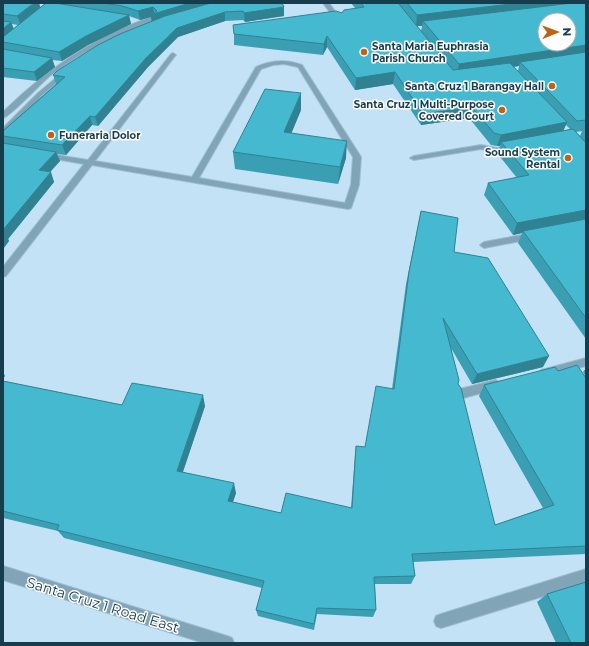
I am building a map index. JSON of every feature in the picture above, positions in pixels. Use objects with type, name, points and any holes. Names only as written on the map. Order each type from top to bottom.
[{"type":"street","points":[[326,3],[339,21]]},
{"type":"street","points":[[3,116],[58,64],[111,36],[171,13]]},
{"type":"street","points":[[129,20],[148,28]]},
{"type":"street","points":[[114,43],[162,23]]},
{"type":"street","points":[[3,274],[173,55]]},
{"type":"street","points":[[39,154],[348,206],[356,185],[357,157],[300,66],[293,63],[270,63],[258,68],[194,180]]},
{"type":"street","points":[[3,132],[40,94],[69,70]]},
{"type":"street","points":[[414,158],[481,147],[497,150],[519,146]]},
{"type":"street","points":[[484,245],[539,235]]},
{"type":"street","points":[[534,376],[586,362]]},
{"type":"street","points":[[571,366],[579,377]]},
{"type":"street","points":[[460,394],[504,383]]},
{"type":"street","name":"Santa Cruz 1 Road East","points":[[3,573],[227,643]]},
{"type":"street","points":[[440,621],[586,576]]},
{"type":"building","points":[[3,3],[34,3],[17,16],[3,14]]},
{"type":"building","points":[[46,3],[55,3],[129,15],[86,36],[59,52],[3,42],[3,37]]},
{"type":"building","points":[[103,3],[190,3],[150,15],[157,11],[153,7],[138,11],[122,6]]},
{"type":"building","points":[[211,3],[282,3],[284,7],[244,13],[243,11],[225,12],[177,28],[146,58],[95,117],[90,116],[62,145],[3,136],[3,131],[65,77],[53,75],[57,71],[98,45],[120,34],[165,16]]},
{"type":"building","points":[[361,3],[398,3],[453,70],[510,63],[567,122],[501,135],[494,133],[472,107],[423,114],[395,72],[356,78],[327,36],[324,44],[234,34],[233,25],[336,11],[342,13],[344,10],[364,7]]},
{"type":"building","points":[[407,3],[519,3],[417,15]]},
{"type":"building","points":[[572,3],[586,3],[586,45],[577,46],[577,12],[537,12],[537,52],[539,52],[459,64],[423,21]]},
{"type":"building","points":[[3,21],[11,22],[3,29]]},
{"type":"building","points":[[3,49],[52,58],[34,72],[3,68]]},
{"type":"building","points":[[586,52],[586,120],[577,121],[520,62]]},
{"type":"building","points":[[265,89],[301,93],[284,132],[347,141],[340,167],[233,152]]},
{"type":"building","points":[[573,129],[586,143],[586,210],[517,223],[488,183],[529,175],[501,142]]},
{"type":"building","points":[[3,143],[56,152],[39,170],[51,172],[3,230]]},
{"type":"building","points":[[421,211],[458,218],[454,252],[488,258],[549,356],[477,374],[443,318],[459,380],[458,384],[461,388],[495,525],[554,505],[484,385],[555,367],[558,371],[577,365],[586,378],[586,546],[412,554],[415,576],[374,577],[376,610],[317,608],[314,624],[256,610],[264,581],[57,530],[59,525],[3,511],[3,381],[122,405],[132,383],[203,395],[177,471],[234,483],[228,501],[281,513],[286,493],[352,508],[356,446],[365,447],[376,386],[394,389],[409,272]]},
{"type":"building","points":[[586,219],[586,318],[523,231]]},
{"type":"building","points":[[586,582],[586,643],[571,643],[547,594]]},
{"type":"place","name":"Santa Maria Euphrasia Parish Church","points":[[364,52]]},
{"type":"place","name":"Santa Cruz 1 Barangay Hall","points":[[552,86]]},
{"type":"place","name":"Santa Cruz 1 Multi-Purpose Covered Court","points":[[502,110]]},
{"type":"place","name":"Funeraria Dolor","points":[[51,135]]},
{"type":"place","name":"Sound System Rental","points":[[568,158]]}]
